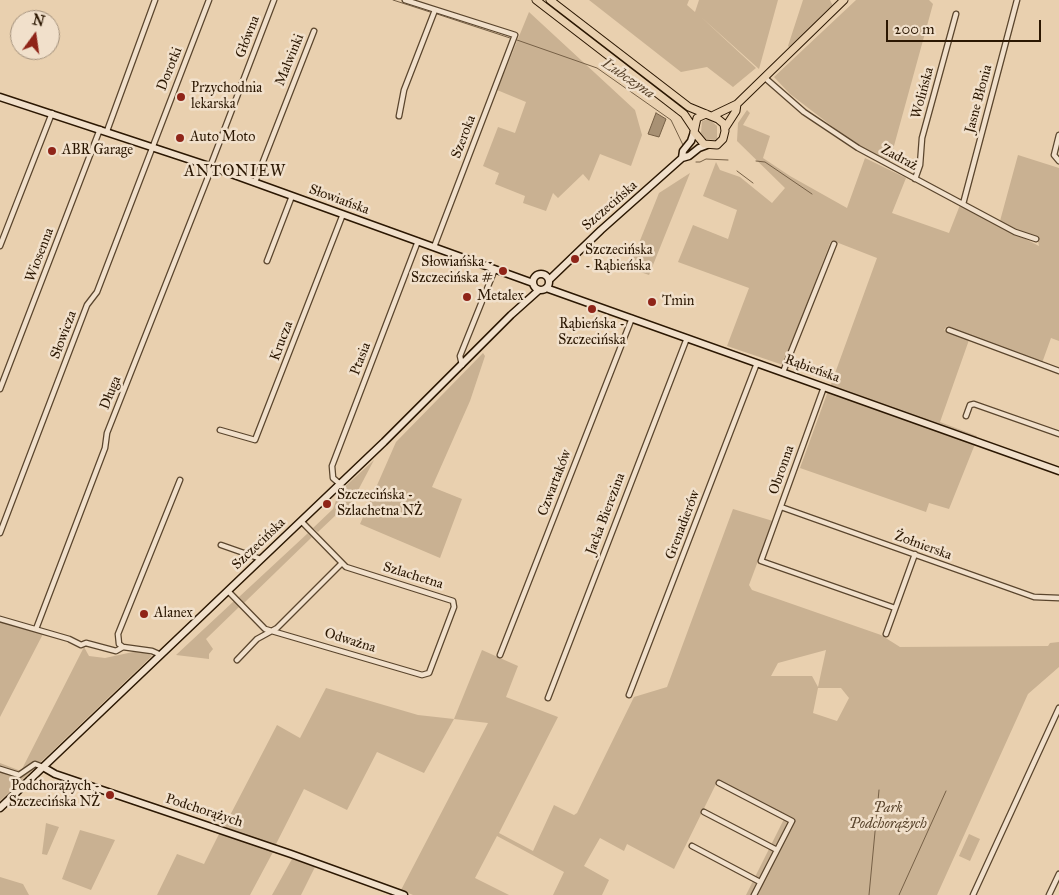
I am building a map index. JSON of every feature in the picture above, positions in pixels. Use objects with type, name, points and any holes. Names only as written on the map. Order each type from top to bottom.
[{"type":"main road","points":[[536,0],[684,114],[701,142],[714,146],[722,142],[725,128],[736,111],[737,104]]},
{"type":"main road","points":[[550,0],[689,107],[710,114],[725,128]]},
{"type":"main road","points":[[694,130],[697,118],[737,104],[844,0]]},
{"type":"street","name":"Wiosenna","points":[[0,389],[155,0]]},
{"type":"street","name":"Dorotki","points":[[151,146],[209,0]]},
{"type":"street","name":"Główna","points":[[211,167],[274,0]]},
{"type":"street","points":[[399,116],[404,90],[435,10],[405,0]]},
{"type":"street","name":"Jasne Błonia","points":[[964,204],[1017,0]]},
{"type":"street","name":"Szeroka","points":[[434,247],[515,35],[435,10]]},
{"type":"street","name":"Wolińska","points":[[915,179],[920,165],[922,138],[956,14]]},
{"type":"street","name":"Malwinki","points":[[255,182],[314,31]]},
{"type":"street","name":"Zadraż","points":[[764,77],[804,112],[836,135],[1015,232],[1036,239]]},
{"type":"street","name":"Słowiańska","points":[[0,97],[151,146],[540,283]]},
{"type":"street","points":[[0,246],[52,113]]},
{"type":"street","name":"Szczecińska","points":[[0,808],[340,484],[531,296],[540,283],[555,274],[682,158],[694,130]]},
{"type":"street","points":[[1059,135],[1054,155],[1059,161]]},
{"type":"street","name":"Szczecińska","points":[[682,158],[688,157],[699,148],[707,145]]},
{"type":"street","name":"Słowicza","points":[[0,533],[89,301],[97,292],[151,146]]},
{"type":"street","name":"Długa","points":[[36,629],[105,448],[107,433],[211,167]]},
{"type":"street","points":[[267,261],[292,196]]},
{"type":"street","name":"Krucza","points":[[220,430],[255,440],[343,214]]},
{"type":"street","name":"Ptasia","points":[[340,484],[333,478],[332,466],[418,241]]},
{"type":"street","points":[[783,372],[834,244]]},
{"type":"street","points":[[462,364],[460,356],[495,268]]},
{"type":"street","name":"Rąbieńska","points":[[540,283],[557,291],[1059,471]]},
{"type":"street","name":"Czwartaków","points":[[500,655],[632,318]]},
{"type":"street","points":[[949,330],[1059,371]]},
{"type":"street","name":"Jacka Bierezina","points":[[548,698],[687,338]]},
{"type":"street","name":"Grenadierów","points":[[629,695],[757,363]]},
{"type":"street","name":"Obronna","points":[[824,387],[761,561],[895,608]]},
{"type":"street","points":[[966,416],[970,405],[974,404],[1059,434]]},
{"type":"street","points":[[160,655],[152,651],[119,644],[118,634],[180,480]]},
{"type":"street","name":"Żołnierska","points":[[781,507],[1034,597],[1059,598]]},
{"type":"street","name":"Szlachetna","points":[[301,521],[341,564],[450,599],[455,604],[431,669],[429,673],[422,675]]},
{"type":"street","points":[[221,545],[261,559]]},
{"type":"street","points":[[886,634],[915,554]]},
{"type":"street","points":[[237,660],[257,639],[277,628],[341,564]]},
{"type":"street","points":[[228,591],[263,627],[272,631]]},
{"type":"street","points":[[0,619],[81,645],[86,643],[116,651],[123,646]]},
{"type":"street","name":"Odważna","points":[[272,631],[422,675]]},
{"type":"street","points":[[973,895],[1059,708]]},
{"type":"street","points":[[0,769],[19,776],[34,764],[43,767]]},
{"type":"street","name":"Podchorążych","points":[[43,767],[55,774],[291,854],[404,895]]},
{"type":"street","points":[[719,783],[792,822],[754,895]]},
{"type":"street","points":[[704,812],[777,850]]},
{"type":"street","points":[[692,846],[760,882]]},
{"type":"street","points":[[1049,895],[1059,874]]},
{"type":"green space","points":[[589,0],[689,0],[687,5],[695,12],[699,0],[778,0],[759,69],[701,17],[756,68],[733,87],[707,67],[681,72]]},
{"type":"green space","points":[[803,0],[830,0],[833,6],[790,48],[788,46]]},
{"type":"green space","points":[[856,0],[929,0],[933,4],[889,164],[863,150],[790,94],[774,77]]},
{"type":"green space","points":[[529,12],[635,110],[642,135],[631,166],[600,154],[589,181],[583,174],[558,198],[553,193],[546,211],[523,203],[525,196],[495,184],[499,173],[483,166],[498,127],[515,133],[526,102],[497,90]]},
{"type":"green space","points":[[747,110],[750,113],[743,125],[770,136],[763,158],[790,176],[847,208],[865,158],[906,178],[892,213],[949,233],[960,205],[1039,246],[1038,241],[1032,237],[1000,221],[1018,155],[1059,168],[1059,341],[1051,338],[1042,363],[947,326],[944,330],[969,340],[940,422],[977,436],[976,439],[830,387],[877,258],[836,242],[831,241],[783,365],[727,346],[749,288],[678,262],[693,225],[728,239],[737,210],[703,196],[716,162],[720,170],[740,177],[772,203],[785,188],[737,141],[738,123]]},
{"type":"green space","points":[[709,119],[717,126],[717,139],[715,140],[706,139],[701,133],[702,121]]},
{"type":"green space","points":[[690,173],[649,275],[629,268],[659,193]]},
{"type":"green space","points":[[483,353],[485,356],[470,401],[432,487],[462,499],[440,558],[360,524],[396,442]]},
{"type":"green space","points":[[828,391],[975,444],[949,509],[929,503],[926,512],[800,468]]},
{"type":"green space","points":[[374,460],[344,517],[337,514],[318,532],[313,528],[333,509],[339,492]]},
{"type":"green space","name":"Park Podchorążych","points":[[733,509],[773,521],[749,585],[752,590],[881,635],[900,647],[1048,646],[1050,643],[1059,642],[1059,667],[1028,694],[937,895],[746,895],[786,815],[718,780],[674,869],[627,844],[624,851],[600,838],[584,866],[609,880],[602,895],[553,895],[564,872],[497,836],[475,878],[509,895],[413,895],[401,890],[488,723],[454,719],[482,650],[518,666],[506,697],[558,717],[499,833],[533,851],[554,805],[574,815],[577,813],[634,697],[667,687]],"holes":[[[826,650],[818,687],[812,676],[771,676],[778,663]],[[818,688],[841,688],[849,698],[837,721],[813,713]]]},
{"type":"green space","points":[[308,533],[312,537],[244,603],[239,597]]},
{"type":"green space","points":[[234,601],[239,607],[206,639],[213,649],[209,654],[209,659],[176,655]]},
{"type":"green space","points":[[0,621],[43,634],[0,717]]},
{"type":"green space","points":[[84,647],[89,656],[105,658],[133,652],[146,652],[152,656],[0,801],[0,763],[21,771]]},
{"type":"green space","points":[[326,688],[418,715],[454,719],[424,773],[377,752],[347,810],[304,789],[275,846],[226,828],[225,825],[277,725],[300,738]]},
{"type":"green space","points":[[46,823],[59,827],[47,855],[42,854]]},
{"type":"green space","points":[[80,830],[115,840],[91,890],[62,879]]},
{"type":"green space","points":[[220,832],[273,852],[250,895],[157,895],[177,854],[204,864]]},
{"type":"green space","points":[[969,834],[980,839],[970,861],[959,856]]},
{"type":"green space","points":[[292,859],[315,867],[301,895],[272,895]]},
{"type":"green space","points":[[0,877],[23,884],[29,895],[0,895]]},
{"type":"shaded area","points":[[656,113],[666,119],[659,137],[648,134]]},
{"type":"waterway","name":"Lubczyna","points":[[393,0],[430,12]]},
{"type":"waterway","name":"Lubczyna","points":[[437,14],[510,38]]},
{"type":"waterway","name":"Lubczyna","points":[[517,40],[597,68],[671,120],[683,145]]},
{"type":"waterway","name":"Lubczyna","points":[[696,162],[706,159],[728,160]]},
{"type":"waterway","name":"Lubczyna","points":[[756,161],[765,162],[812,194]]},
{"type":"waterway","points":[[737,171],[753,183]]},
{"type":"waterway","points":[[869,895],[879,790]]},
{"type":"waterway","points":[[899,895],[946,791]]},
{"type":"place","name":"Przychodnia lekarska","points":[[181,97]]},
{"type":"place","name":"Auto Moto","points":[[180,138]]},
{"type":"place","name":"ABR Garage","points":[[52,151]]},
{"type":"place","name":"Szczecińska - Rąbieńska","points":[[575,259]]},
{"type":"place","name":"Słowiańska - Szczecińska #","points":[[503,271]]},
{"type":"place","name":"Metalex","points":[[467,297]]},
{"type":"place","name":"Tmin","points":[[652,302]]},
{"type":"place","name":"Rąbieńska - Szczecińska","points":[[592,309]]},
{"type":"place","name":"Szczecińska - Szlachetna NŻ","points":[[327,504]]},
{"type":"place","name":"Alanex","points":[[144,614]]},
{"type":"place","name":"Podchorążych - Szczecińska NŻ","points":[[110,795]]},
{"type":"district","name":"ANTONIEW","points":[[235,172]]}]
